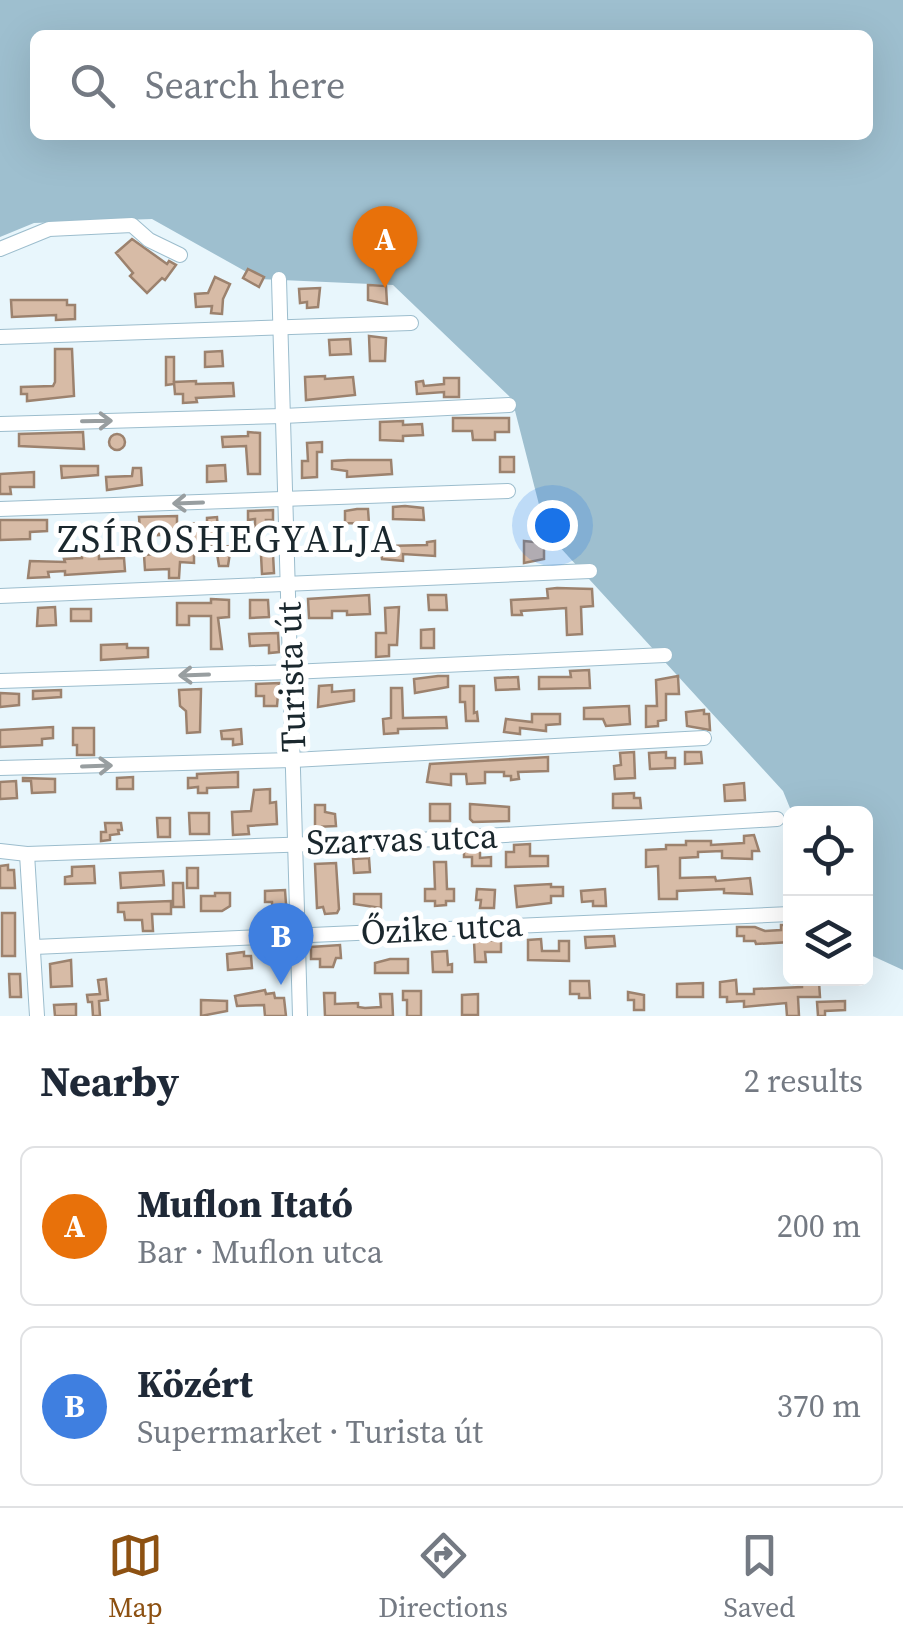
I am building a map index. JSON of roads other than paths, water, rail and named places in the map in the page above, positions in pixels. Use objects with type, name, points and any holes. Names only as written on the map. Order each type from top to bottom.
[{"type":"street","points":[[0,249],[49,229],[132,226],[180,255]]},
{"type":"street","name":"Turista út","points":[[279,279],[300,1016]]},
{"type":"street","points":[[0,337],[411,323]]},
{"type":"street","points":[[0,424],[509,405]]},
{"type":"street","points":[[0,509],[508,491]]},
{"type":"street","points":[[0,596],[590,571]]},
{"type":"street","points":[[0,681],[665,655]]},
{"type":"street","points":[[0,768],[293,760],[704,738]]},
{"type":"street","name":"Szarvas utca","points":[[0,850],[27,854],[401,840],[778,819]]},
{"type":"street","points":[[27,854],[37,1016]]},
{"type":"street","name":"Őzike utca","points":[[34,947],[783,914]]},
{"type":"place","name":"Muflon Itató","points":[[385,288]]},
{"type":"place","name":"Közért","points":[[281,985]]},
{"type":"district","name":"ZSÍROSHEGYALJA","points":[[228,539]]}]
